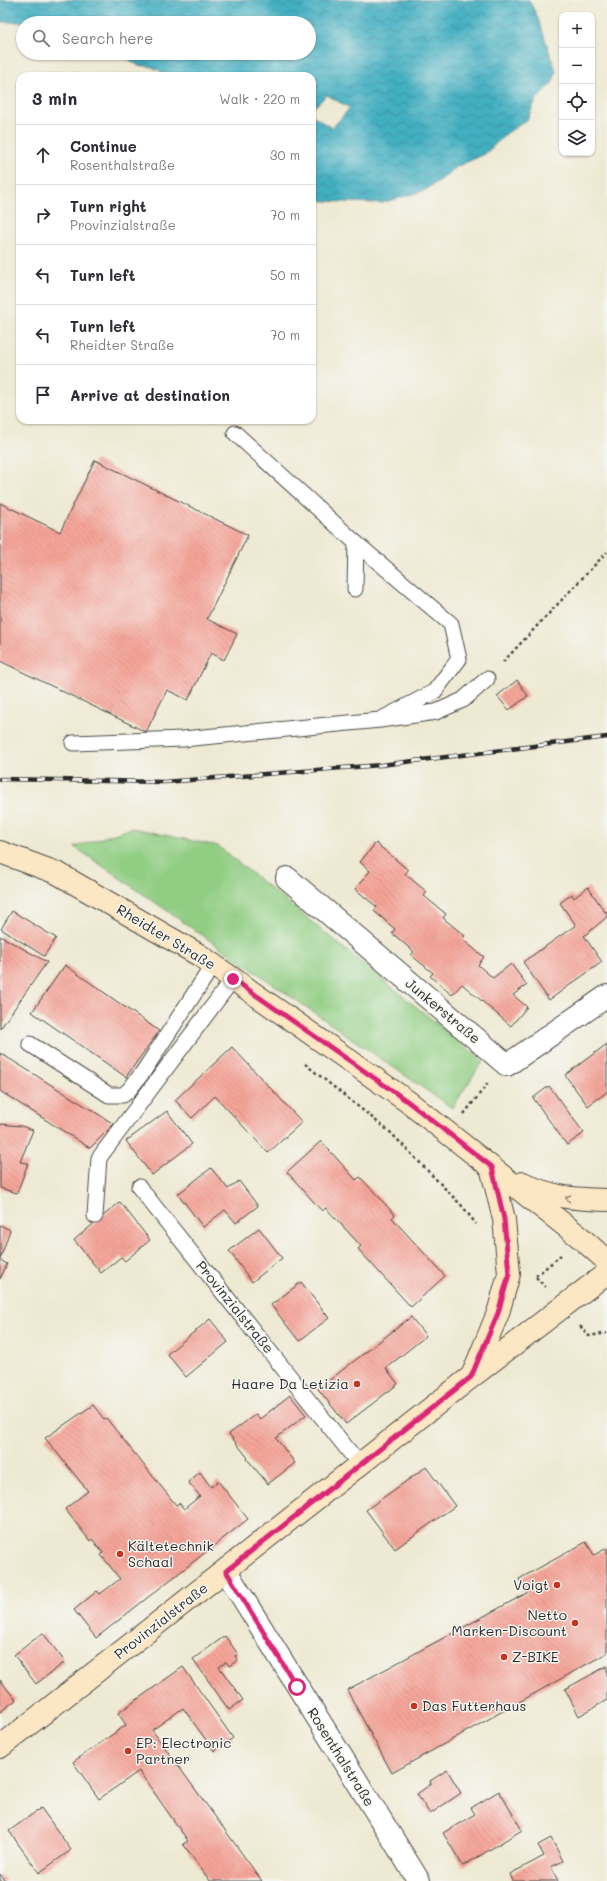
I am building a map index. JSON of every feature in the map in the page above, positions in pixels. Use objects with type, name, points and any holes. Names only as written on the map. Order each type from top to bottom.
[{"type":"main road","name":"Rheidter Straße","points":[[0,852],[56,873],[178,941],[407,1101],[581,1238],[607,1261]]},
{"type":"main road","points":[[492,1167],[541,1193],[578,1199],[607,1200]]},
{"type":"main road","points":[[471,1377],[498,1313],[509,1274],[504,1219],[492,1167]]},
{"type":"main road","name":"Provinzialstraße","points":[[0,1747],[226,1571],[471,1377],[607,1273]]},
{"type":"street","name":"Junkerstraße","points":[[287,878],[507,1065]]},
{"type":"street","points":[[507,1065],[607,996]]},
{"type":"street","name":"Rosenthalstraße","points":[[226,1571],[418,1881]]},
{"type":"lane","points":[[235,433],[356,544],[451,624],[459,659],[434,692],[380,720]]},
{"type":"lane","points":[[355,589],[356,544]]},
{"type":"lane","points":[[73,743],[183,739],[380,720],[436,712],[463,700],[487,679]]},
{"type":"lane","points":[[30,1044],[109,1095],[123,1095],[129,1090],[143,1072],[213,965]]},
{"type":"lane","points":[[95,1216],[99,1158],[233,979]]},
{"type":"lane","name":"Provinzialstraße","points":[[139,1187],[360,1465]]},
{"type":"path","points":[[487,679],[607,552]]},
{"type":"path","points":[[302,1062],[390,1132],[463,1207],[479,1229]]},
{"type":"path","points":[[470,1119],[464,1114],[489,1082],[507,1065]]},
{"type":"path","points":[[589,1336],[607,1333]]},
{"type":"green space","points":[[132,828],[218,846],[483,1061],[452,1108],[75,847]]},
{"type":"water","points":[[0,0],[529,0],[537,16],[556,71],[553,82],[536,100],[527,120],[507,133],[485,154],[458,166],[426,190],[382,203],[316,200],[316,118],[332,128],[350,108],[327,95],[316,105],[316,72],[161,72],[152,67],[137,65],[130,60],[316,60],[316,16],[16,16],[16,22],[0,22]]},
{"type":"building","points":[[95,460],[248,535],[207,619],[237,634],[224,660],[211,653],[188,700],[167,690],[146,732],[0,661],[0,503],[60,532]]},
{"type":"building","points":[[517,680],[528,696],[509,710],[497,696]]},
{"type":"building","points":[[376,843],[408,870],[405,874],[427,892],[424,896],[446,914],[443,918],[465,936],[462,939],[484,957],[478,965],[493,978],[511,964],[527,985],[513,995],[527,1007],[511,1026],[462,984],[452,995],[430,976],[433,973],[411,955],[414,952],[392,933],[395,929],[374,911],[377,907],[355,889],[370,871],[360,862]]},
{"type":"building","points":[[588,887],[605,912],[607,911],[607,917],[584,936],[602,962],[549,1000],[523,962],[576,925],[560,903],[572,894],[574,898]]},
{"type":"building","points":[[12,911],[56,938],[44,956],[1,929]]},
{"type":"building","points":[[0,936],[47,962],[0,1029]]},
{"type":"building","points":[[65,965],[159,1031],[126,1077],[32,1012]]},
{"type":"building","points":[[607,1044],[607,1092],[588,1106],[565,1075]]},
{"type":"building","points":[[232,1047],[302,1122],[268,1153],[215,1096],[192,1118],[175,1100]]},
{"type":"building","points":[[0,1053],[114,1124],[90,1148],[0,1091]]},
{"type":"building","points":[[549,1086],[584,1133],[567,1145],[533,1098]]},
{"type":"building","points":[[167,1111],[192,1144],[152,1175],[126,1141]]},
{"type":"building","points":[[0,1124],[21,1126],[33,1130],[20,1162],[28,1163],[17,1193],[0,1188]]},
{"type":"building","points":[[321,1141],[356,1180],[360,1177],[378,1196],[395,1215],[392,1218],[445,1276],[411,1307],[358,1249],[361,1246],[326,1208],[322,1211],[287,1172]]},
{"type":"building","points":[[211,1168],[228,1189],[239,1181],[258,1206],[236,1223],[225,1210],[203,1227],[178,1194]]},
{"type":"building","points":[[120,1202],[150,1240],[125,1261],[121,1257],[101,1273],[74,1240]]},
{"type":"building","points":[[0,1225],[10,1230],[0,1259]]},
{"type":"building","points":[[259,1228],[282,1258],[252,1282],[229,1251]]},
{"type":"building","points":[[0,1260],[7,1264],[0,1279]]},
{"type":"building","points":[[301,1282],[329,1318],[299,1341],[271,1305]]},
{"type":"building","points":[[411,1317],[426,1336],[386,1368],[398,1384],[346,1424],[318,1389]]},
{"type":"building","points":[[210,1319],[228,1342],[186,1377],[167,1354]]},
{"type":"building","points":[[290,1395],[306,1415],[276,1438],[295,1463],[268,1484],[229,1434],[256,1414],[260,1419]]},
{"type":"building","points":[[93,1405],[104,1419],[106,1418],[176,1505],[179,1503],[184,1509],[200,1496],[188,1482],[200,1472],[211,1487],[218,1481],[248,1519],[96,1638],[74,1610],[97,1591],[100,1594],[120,1579],[101,1555],[103,1553],[92,1539],[90,1541],[65,1509],[88,1491],[45,1438]]},
{"type":"building","points":[[426,1467],[455,1506],[395,1549],[366,1510]]},
{"type":"building","points":[[586,1542],[594,1555],[607,1548],[607,1653],[392,1773],[347,1690],[527,1593],[519,1579]]},
{"type":"building","points":[[43,1633],[65,1662],[36,1684],[14,1655]]},
{"type":"building","points":[[225,1636],[238,1654],[235,1656],[238,1660],[229,1666],[226,1662],[219,1667],[243,1700],[229,1710],[193,1659]]},
{"type":"building","points":[[607,1666],[607,1700],[579,1716],[565,1689]]},
{"type":"building","points":[[183,1667],[233,1738],[214,1751],[183,1708],[152,1730],[262,1881],[210,1881],[183,1844],[188,1841],[139,1771],[99,1799],[73,1762],[126,1725],[118,1713]]},
{"type":"building","points":[[0,1680],[16,1700],[0,1712]]},
{"type":"building","points":[[447,1770],[461,1793],[430,1814],[417,1794],[431,1784],[430,1781]]},
{"type":"building","points":[[499,1791],[522,1830],[463,1866],[443,1833],[475,1814],[471,1808]]},
{"type":"building","points":[[41,1808],[71,1850],[39,1873],[9,1831]]},
{"type":"building","points":[[551,1838],[563,1861],[551,1867],[558,1881],[513,1881],[510,1874],[544,1856],[538,1845]]},
{"type":"building","points":[[0,1874],[6,1881],[0,1881]]},
{"type":"railway","points":[[0,779],[164,782],[381,765],[607,737]]},
{"type":"place","name":"Haare Da Letizia","points":[[357,1384]]},
{"type":"place","name":"Kältetechnik Schaal","points":[[120,1554]]},
{"type":"place","name":"Voigt","points":[[557,1585]]},
{"type":"place","name":"Netto Marken-Discount","points":[[575,1623]]},
{"type":"place","name":"Z-BIKE","points":[[504,1657]]},
{"type":"place","name":"Das Futterhaus","points":[[414,1706]]},
{"type":"place","name":"EP: Electronic Partner","points":[[128,1751]]},
{"type":"route","points":[[233,979],[407,1101],[492,1167],[504,1219],[509,1274],[498,1313],[471,1377],[226,1571],[297,1687]]}]
